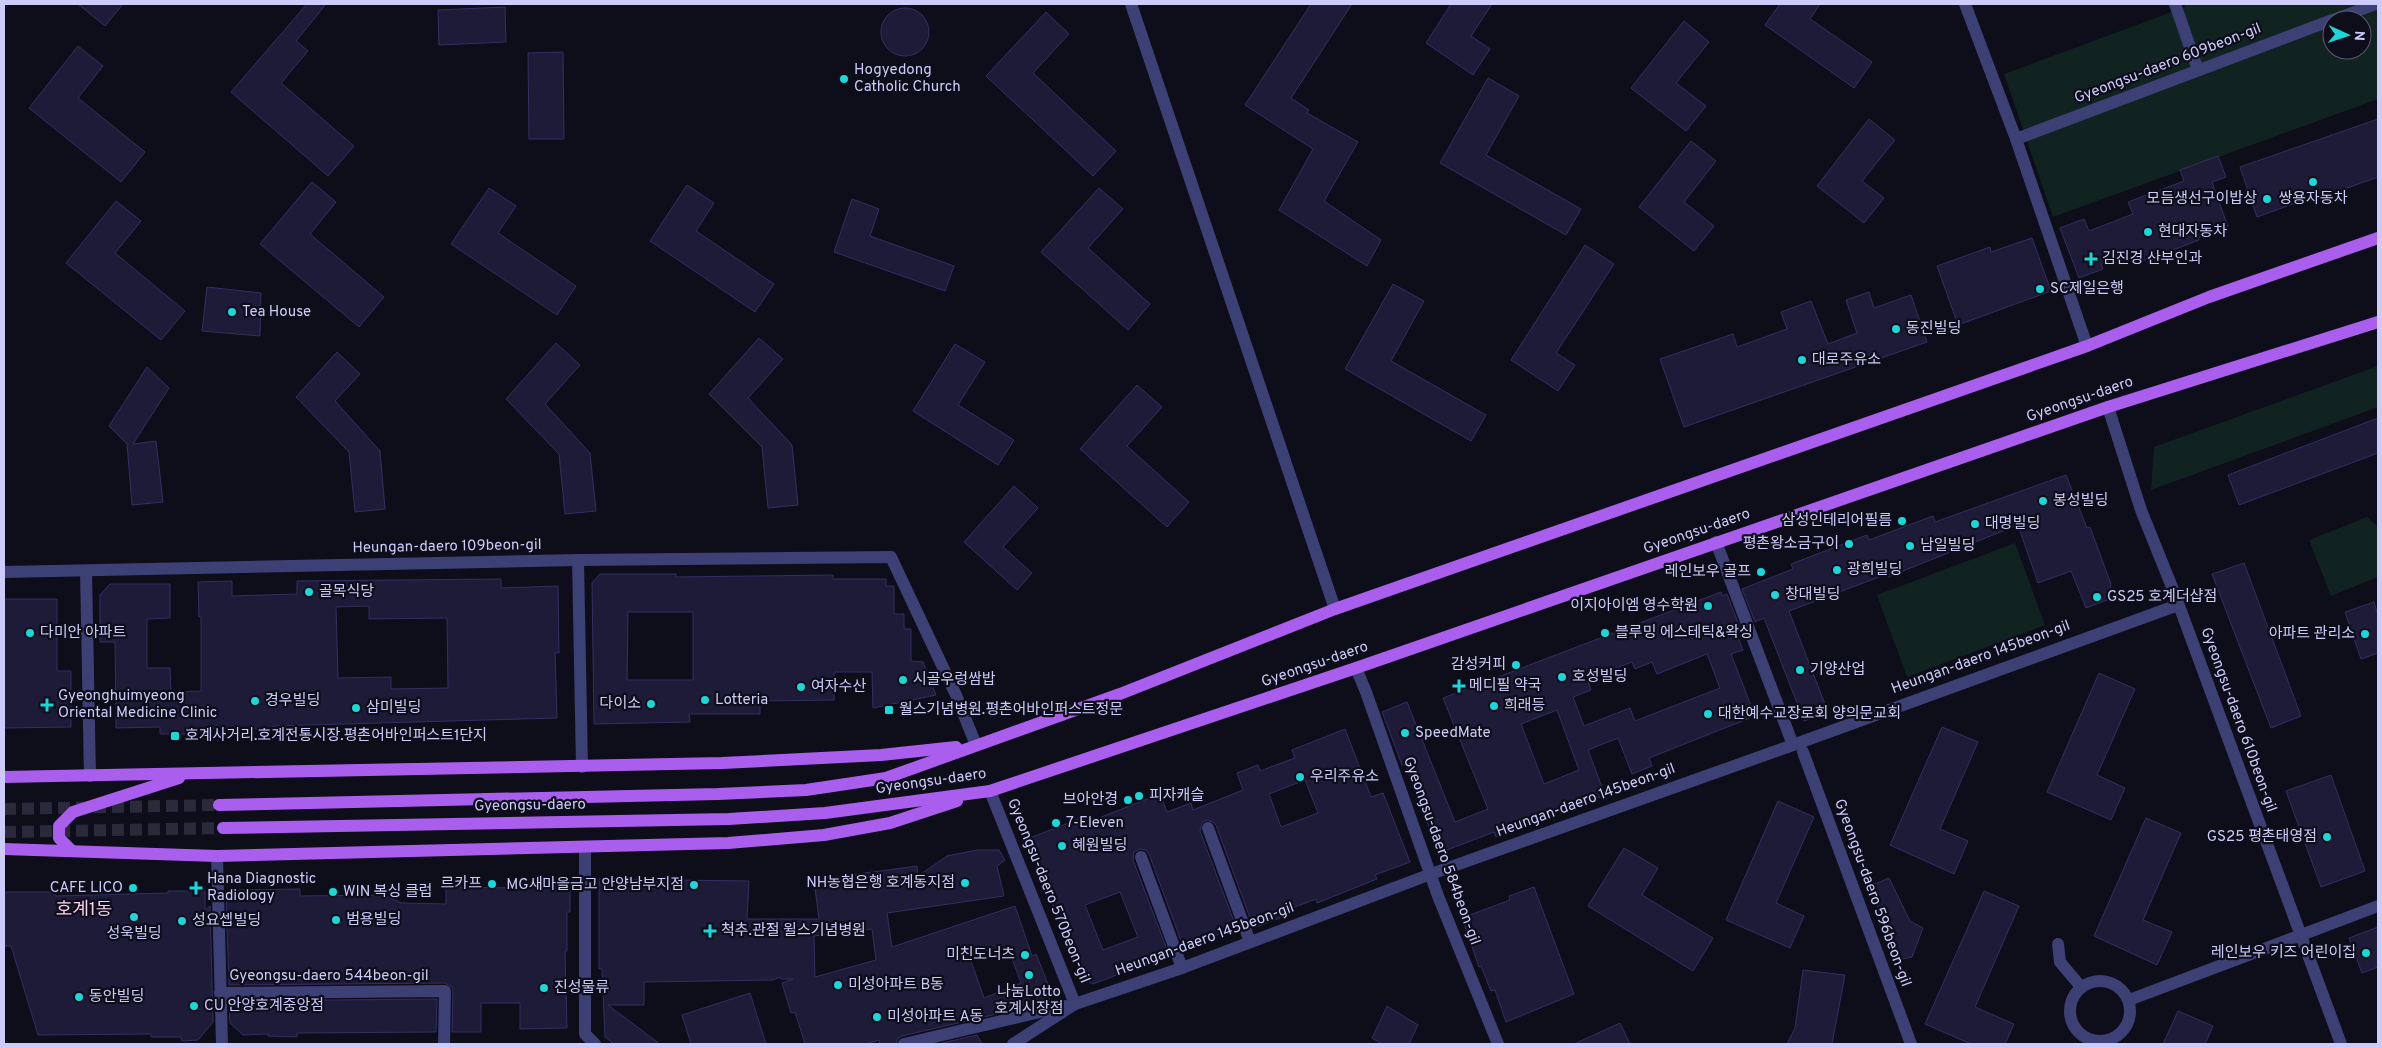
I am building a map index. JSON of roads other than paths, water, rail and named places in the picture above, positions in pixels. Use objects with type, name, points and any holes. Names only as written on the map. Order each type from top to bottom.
[{"type":"main road","name":"Gyeongsu-daero","points":[[219,805],[718,794],[806,790],[886,778],[1120,694],[1335,609],[2087,346],[2209,297],[2378,238]]},
{"type":"main road","name":"Gyeongsu-daero","points":[[223,828],[729,819],[825,814],[990,791],[1356,668],[2108,407],[2378,322]]},
{"type":"main road","points":[[4,777],[582,766],[830,758],[976,745]]},
{"type":"main road","points":[[71,850],[60,838],[59,826],[73,812],[193,773]]},
{"type":"main road","points":[[4,849],[218,856],[728,843],[824,835],[890,823],[990,791]]},
{"type":"street","points":[[1131,4],[1335,609]]},
{"type":"street","points":[[1965,4],[2016,139],[2087,346]]},
{"type":"street","points":[[2175,4],[2198,70]]},
{"type":"street","name":"Gyeongsu-daero 609beon-gil","points":[[2360,10],[2376,4]]},
{"type":"street","name":"Gyeongsu-daero 609beon-gil","points":[[2016,139],[2322,24]]},
{"type":"street","name":"Gyeongsu-daero 610beon-gil","points":[[2108,407],[2141,510],[2178,604],[2341,1044]]},
{"type":"street","name":"Gyeongsu-daero 596beon-gil","points":[[1716,542],[1798,748],[1911,1044]]},
{"type":"street","name":"Heungan-daero 109beon-gil","points":[[4,572],[578,560],[892,557]]},
{"type":"street","name":"Gyeongsu-daero","points":[[892,557],[956,695],[976,745]]},
{"type":"street","points":[[578,560],[582,766]]},
{"type":"street","points":[[86,571],[90,776]]},
{"type":"street","name":"Heungan-daero 145beon-gil","points":[[1013,1044],[1075,1004],[1182,968],[1430,874],[1798,748],[2178,604]]},
{"type":"street","name":"Gyeongsu-daero 584beon-gil","points":[[1356,668],[1438,896],[1498,1044]]},
{"type":"street","name":"Gyeongsu-daero 570beon-gil","points":[[990,791],[1075,1004]]},
{"type":"street","points":[[1208,828],[1250,942]]},
{"type":"street","points":[[584,847],[581,1039],[595,1044]]},
{"type":"street","name":"Gyeongsu-daero 544beon-gil","points":[[218,856],[222,1044]]},
{"type":"street","points":[[1141,857],[1182,968]]},
{"type":"street","points":[[2129,1000],[2378,906]]},
{"type":"street","points":[[2058,944],[2060,962],[2081,987]]},
{"type":"street","points":[[2098,980],[2117,986],[2129,1000],[2130,1020],[2119,1036],[2101,1043],[2083,1037],[2071,1022],[2070,1003],[2081,987],[2098,980]]},
{"type":"street","name":"Gyeongsu-daero 544beon-gil","points":[[220,993],[445,991],[444,1044]]},
{"type":"street","points":[[904,1044],[1075,1004]]},
{"type":"tunnel","points":[[4,809],[219,805]]},
{"type":"tunnel","points":[[4,832],[223,828]]},
{"type":"place","name":"Hogyedong Catholic Church","points":[[844,79]]},
{"type":"place","name":"쌍용자동차","points":[[2313,182]]},
{"type":"place","name":"모듬생선구이밥상","points":[[2267,199]]},
{"type":"place","name":"현대자동차","points":[[2148,232]]},
{"type":"place","name":"김진경 산부인과","points":[[2091,259]]},
{"type":"place","name":"SC제일은행","points":[[2040,289]]},
{"type":"place","name":"Tea House","points":[[232,312]]},
{"type":"place","name":"동진빌딩","points":[[1896,329]]},
{"type":"place","name":"대로주유소","points":[[1802,360]]},
{"type":"place","name":"봉성빌딩","points":[[2043,501]]},
{"type":"place","name":"삼성인테리어필름","points":[[1902,521]]},
{"type":"place","name":"대명빌딩","points":[[1975,524]]},
{"type":"place","name":"평촌왕소금구이","points":[[1849,544]]},
{"type":"place","name":"남일빌딩","points":[[1910,546]]},
{"type":"place","name":"광희빌딩","points":[[1837,570]]},
{"type":"place","name":"레인보우 골프","points":[[1761,572]]},
{"type":"place","name":"골목식당","points":[[309,592]]},
{"type":"place","name":"창대빌딩","points":[[1775,595]]},
{"type":"place","name":"GS25 호계더샵점","points":[[2097,597]]},
{"type":"place","name":"이지아이엠 영수학원","points":[[1708,606]]},
{"type":"place","name":"다미안 아파트","points":[[30,633]]},
{"type":"place","name":"블루밍 에스테틱&왁싱","points":[[1605,633]]},
{"type":"place","name":"아파트 관리소","points":[[2365,634]]},
{"type":"place","name":"감성커피","points":[[1516,665]]},
{"type":"place","name":"기양산업","points":[[1800,670]]},
{"type":"place","name":"호성빌딩","points":[[1562,677]]},
{"type":"place","name":"시골우렁쌈밥","points":[[903,680]]},
{"type":"place","name":"메디필 약국","points":[[1459,686]]},
{"type":"place","name":"여자수산","points":[[801,687]]},
{"type":"place","name":"Lotteria","points":[[705,700]]},
{"type":"place","name":"경우빌딩","points":[[255,701]]},
{"type":"place","name":"다이소","points":[[651,704]]},
{"type":"place","name":"Gyeonghuimyeong Oriental Medicine Clinic","points":[[47,705]]},
{"type":"place","name":"희래등","points":[[1494,706]]},
{"type":"place","name":"삼미빌딩","points":[[356,708]]},
{"type":"place","name":"월스기념병원.평촌어바인퍼스트정문","points":[[889,710]]},
{"type":"place","name":"대한예수교장로회 양의문교회","points":[[1708,714]]},
{"type":"place","name":"SpeedMate","points":[[1405,733]]},
{"type":"place","name":"호계사거리.호계전통시장.평촌어바인퍼스트1단지","points":[[175,736]]},
{"type":"place","name":"우리주유소","points":[[1300,777]]},
{"type":"place","name":"피자캐슬","points":[[1139,796]]},
{"type":"place","name":"브아안경","points":[[1128,800]]},
{"type":"place","name":"7-Eleven","points":[[1056,823]]},
{"type":"place","name":"GS25 평촌태영점","points":[[2327,837]]},
{"type":"place","name":"혜원빌딩","points":[[1062,846]]},
{"type":"place","name":"NH농협은행 호계동지점","points":[[965,883]]},
{"type":"place","name":"르카프","points":[[492,884]]},
{"type":"place","name":"MG새마을금고 안양남부지점","points":[[694,885]]},
{"type":"place","name":"CAFE LICO","points":[[133,888]]},
{"type":"place","name":"Hana Diagnostic Radiology","points":[[196,888]]},
{"type":"place","name":"WIN 복싱 클럽","points":[[333,892]]},
{"type":"place","name":"성욱빌딩","points":[[134,917]]},
{"type":"place","name":"범용빌딩","points":[[336,920]]},
{"type":"place","name":"성요셉빌딩","points":[[182,921]]},
{"type":"place","name":"척추.관절 윌스기념병원","points":[[710,931]]},
{"type":"place","name":"레인보우 키즈 어린이집","points":[[2366,953]]},
{"type":"place","name":"미친도너츠","points":[[1025,955]]},
{"type":"place","name":"나눔Lotto 호계시장점","points":[[1029,975]]},
{"type":"place","name":"미성아파트 B동","points":[[838,985]]},
{"type":"place","name":"진성물류","points":[[544,988]]},
{"type":"place","name":"동안빌딩","points":[[79,997]]},
{"type":"place","name":"CU 안양호계중앙점","points":[[194,1006]]},
{"type":"place","name":"미성아파트 A동","points":[[877,1017]]},
{"type":"district","name":"호계1동","points":[[84,910]]}]
